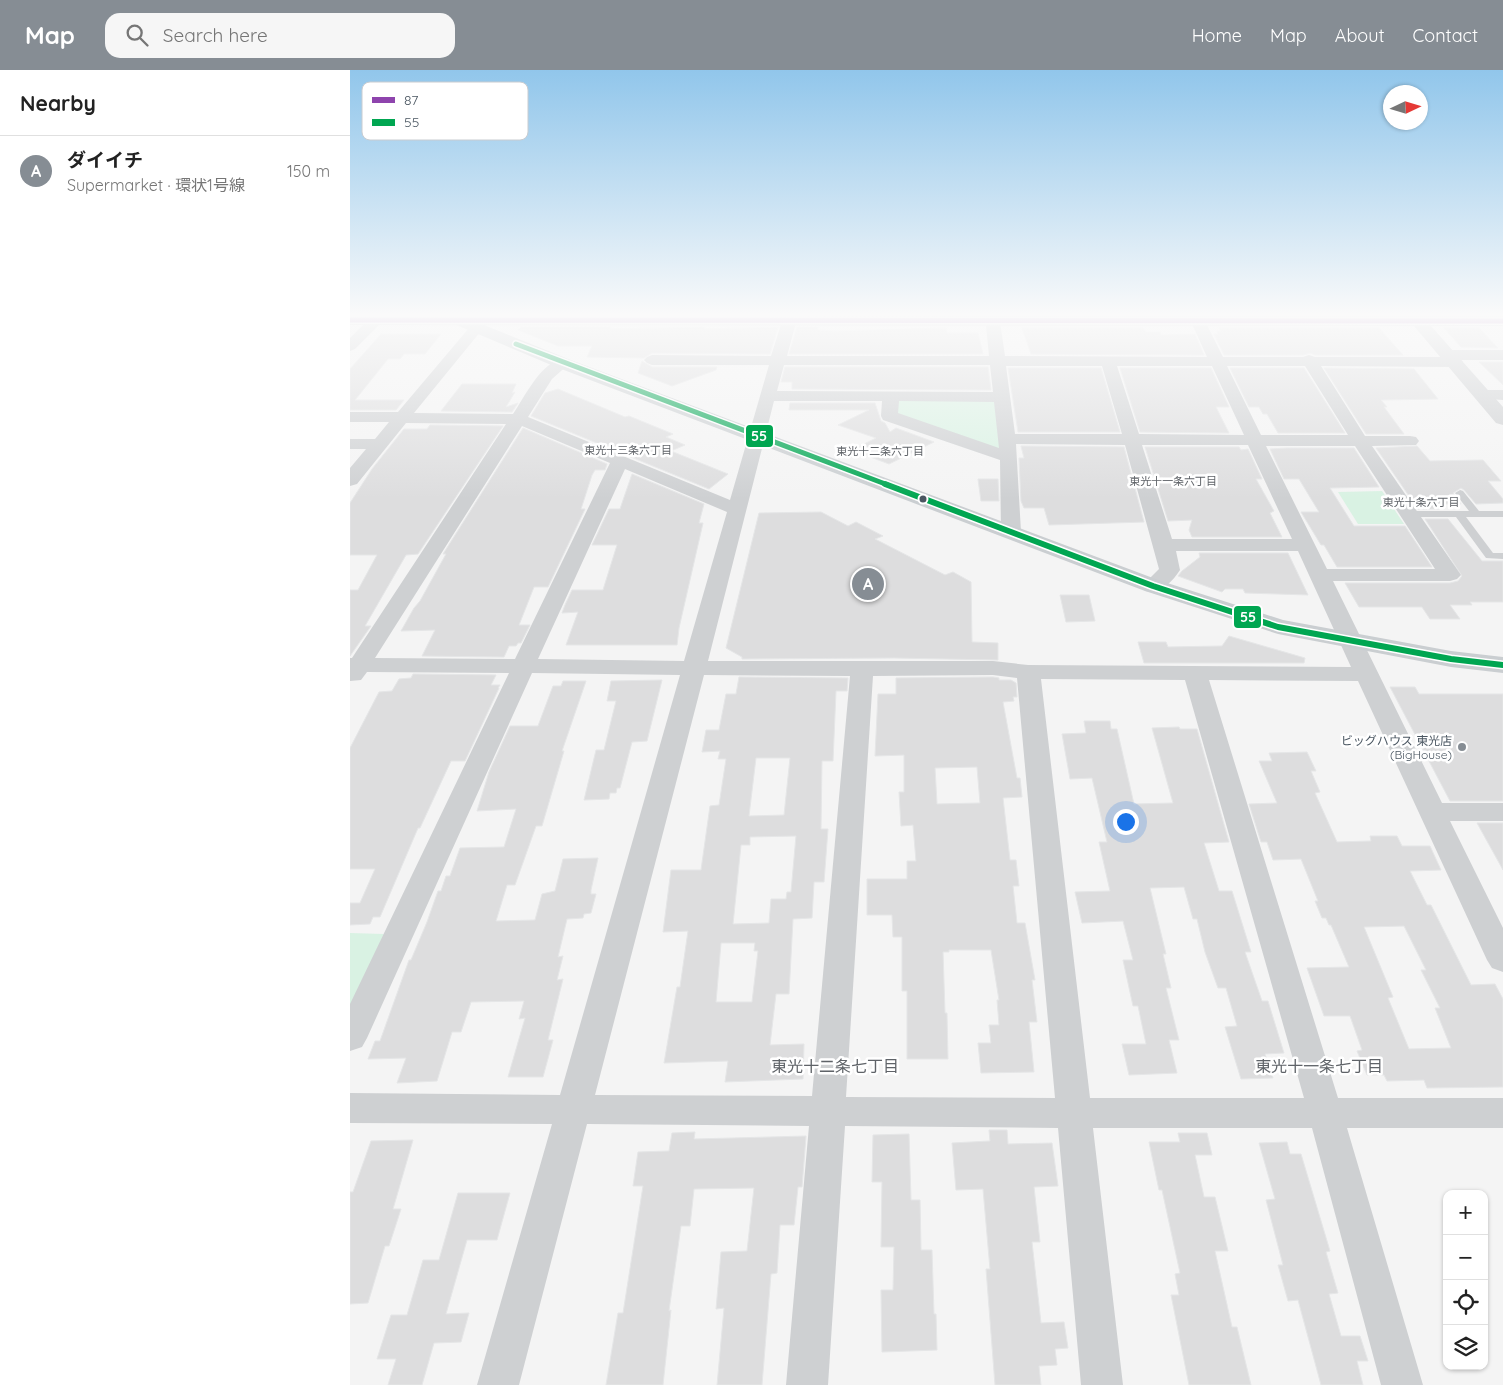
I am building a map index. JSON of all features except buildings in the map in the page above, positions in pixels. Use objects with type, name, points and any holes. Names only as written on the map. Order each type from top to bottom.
[{"type":"main road","points":[[598,376],[1153,586],[1278,627],[1451,660],[1503,665]]},
{"type":"street","points":[[350,480],[401,418],[430,376]]},
{"type":"street","points":[[353,669],[546,376]]},
{"type":"street","points":[[498,1385],[772,376]]},
{"type":"street","points":[[1000,376],[1009,457],[1011,532]]},
{"type":"street","points":[[1113,376],[1170,570],[1153,586]]},
{"type":"street","points":[[1225,376],[1503,960]]},
{"type":"street","points":[[1319,376],[1360,441],[1450,575],[1319,575]]},
{"type":"street","points":[[1467,376],[1503,419]]},
{"type":"street","points":[[1482,395],[1503,395]]},
{"type":"street","points":[[767,396],[1003,397]]},
{"type":"street","points":[[891,396],[889,416],[1009,457]]},
{"type":"street","points":[[350,417],[519,419],[736,509]]},
{"type":"street","points":[[1007,440],[1410,441]]},
{"type":"street","points":[[350,444],[379,444]]},
{"type":"street","points":[[350,1038],[620,460]]},
{"type":"street","points":[[1164,545],[1305,545]]},
{"type":"street","points":[[353,669],[524,665],[862,669],[992,668],[1028,672],[1367,674]]},
{"type":"street","points":[[807,1385],[862,669]]},
{"type":"street","points":[[1028,672],[1102,1385]]},
{"type":"street","points":[[1196,673],[1402,1385]]},
{"type":"street","points":[[1432,812],[1503,812]]},
{"type":"street","points":[[350,1108],[1075,1113],[1503,1113]]},
{"type":"lane","points":[[1460,493],[1476,514]]},
{"type":"lane","points":[[1409,514],[1503,514]]},
{"type":"lane","points":[[1459,514],[1490,556],[1503,556]]},
{"type":"green space","points":[[891,396],[1003,397],[1009,457],[889,416]]},
{"type":"green space","points":[[1382,491],[1404,524],[1358,524],[1338,492]]},
{"type":"green space","points":[[350,933],[384,934],[350,1008]]},
{"type":"transit line","name":"55","points":[[601,376],[1153,586],[1278,627],[1451,659],[1503,665]]},
{"type":"place","name":"ダイイチ","points":[[868,584]]},
{"type":"place","name":"ビッグハウス 東光店 (BigHouse)","points":[[1462,747]]},
{"type":"district","name":"東光十三条六丁目","points":[[628,450]]},
{"type":"district","name":"東光十二条六丁目","points":[[880,451]]},
{"type":"district","name":"東光十一条六丁目","points":[[1173,481]]},
{"type":"district","name":"東光十条六丁目","points":[[1421,502]]},
{"type":"district","name":"東光十二条七丁目","points":[[835,1066]]},
{"type":"district","name":"東光十一条七丁目","points":[[1319,1066]]}]
